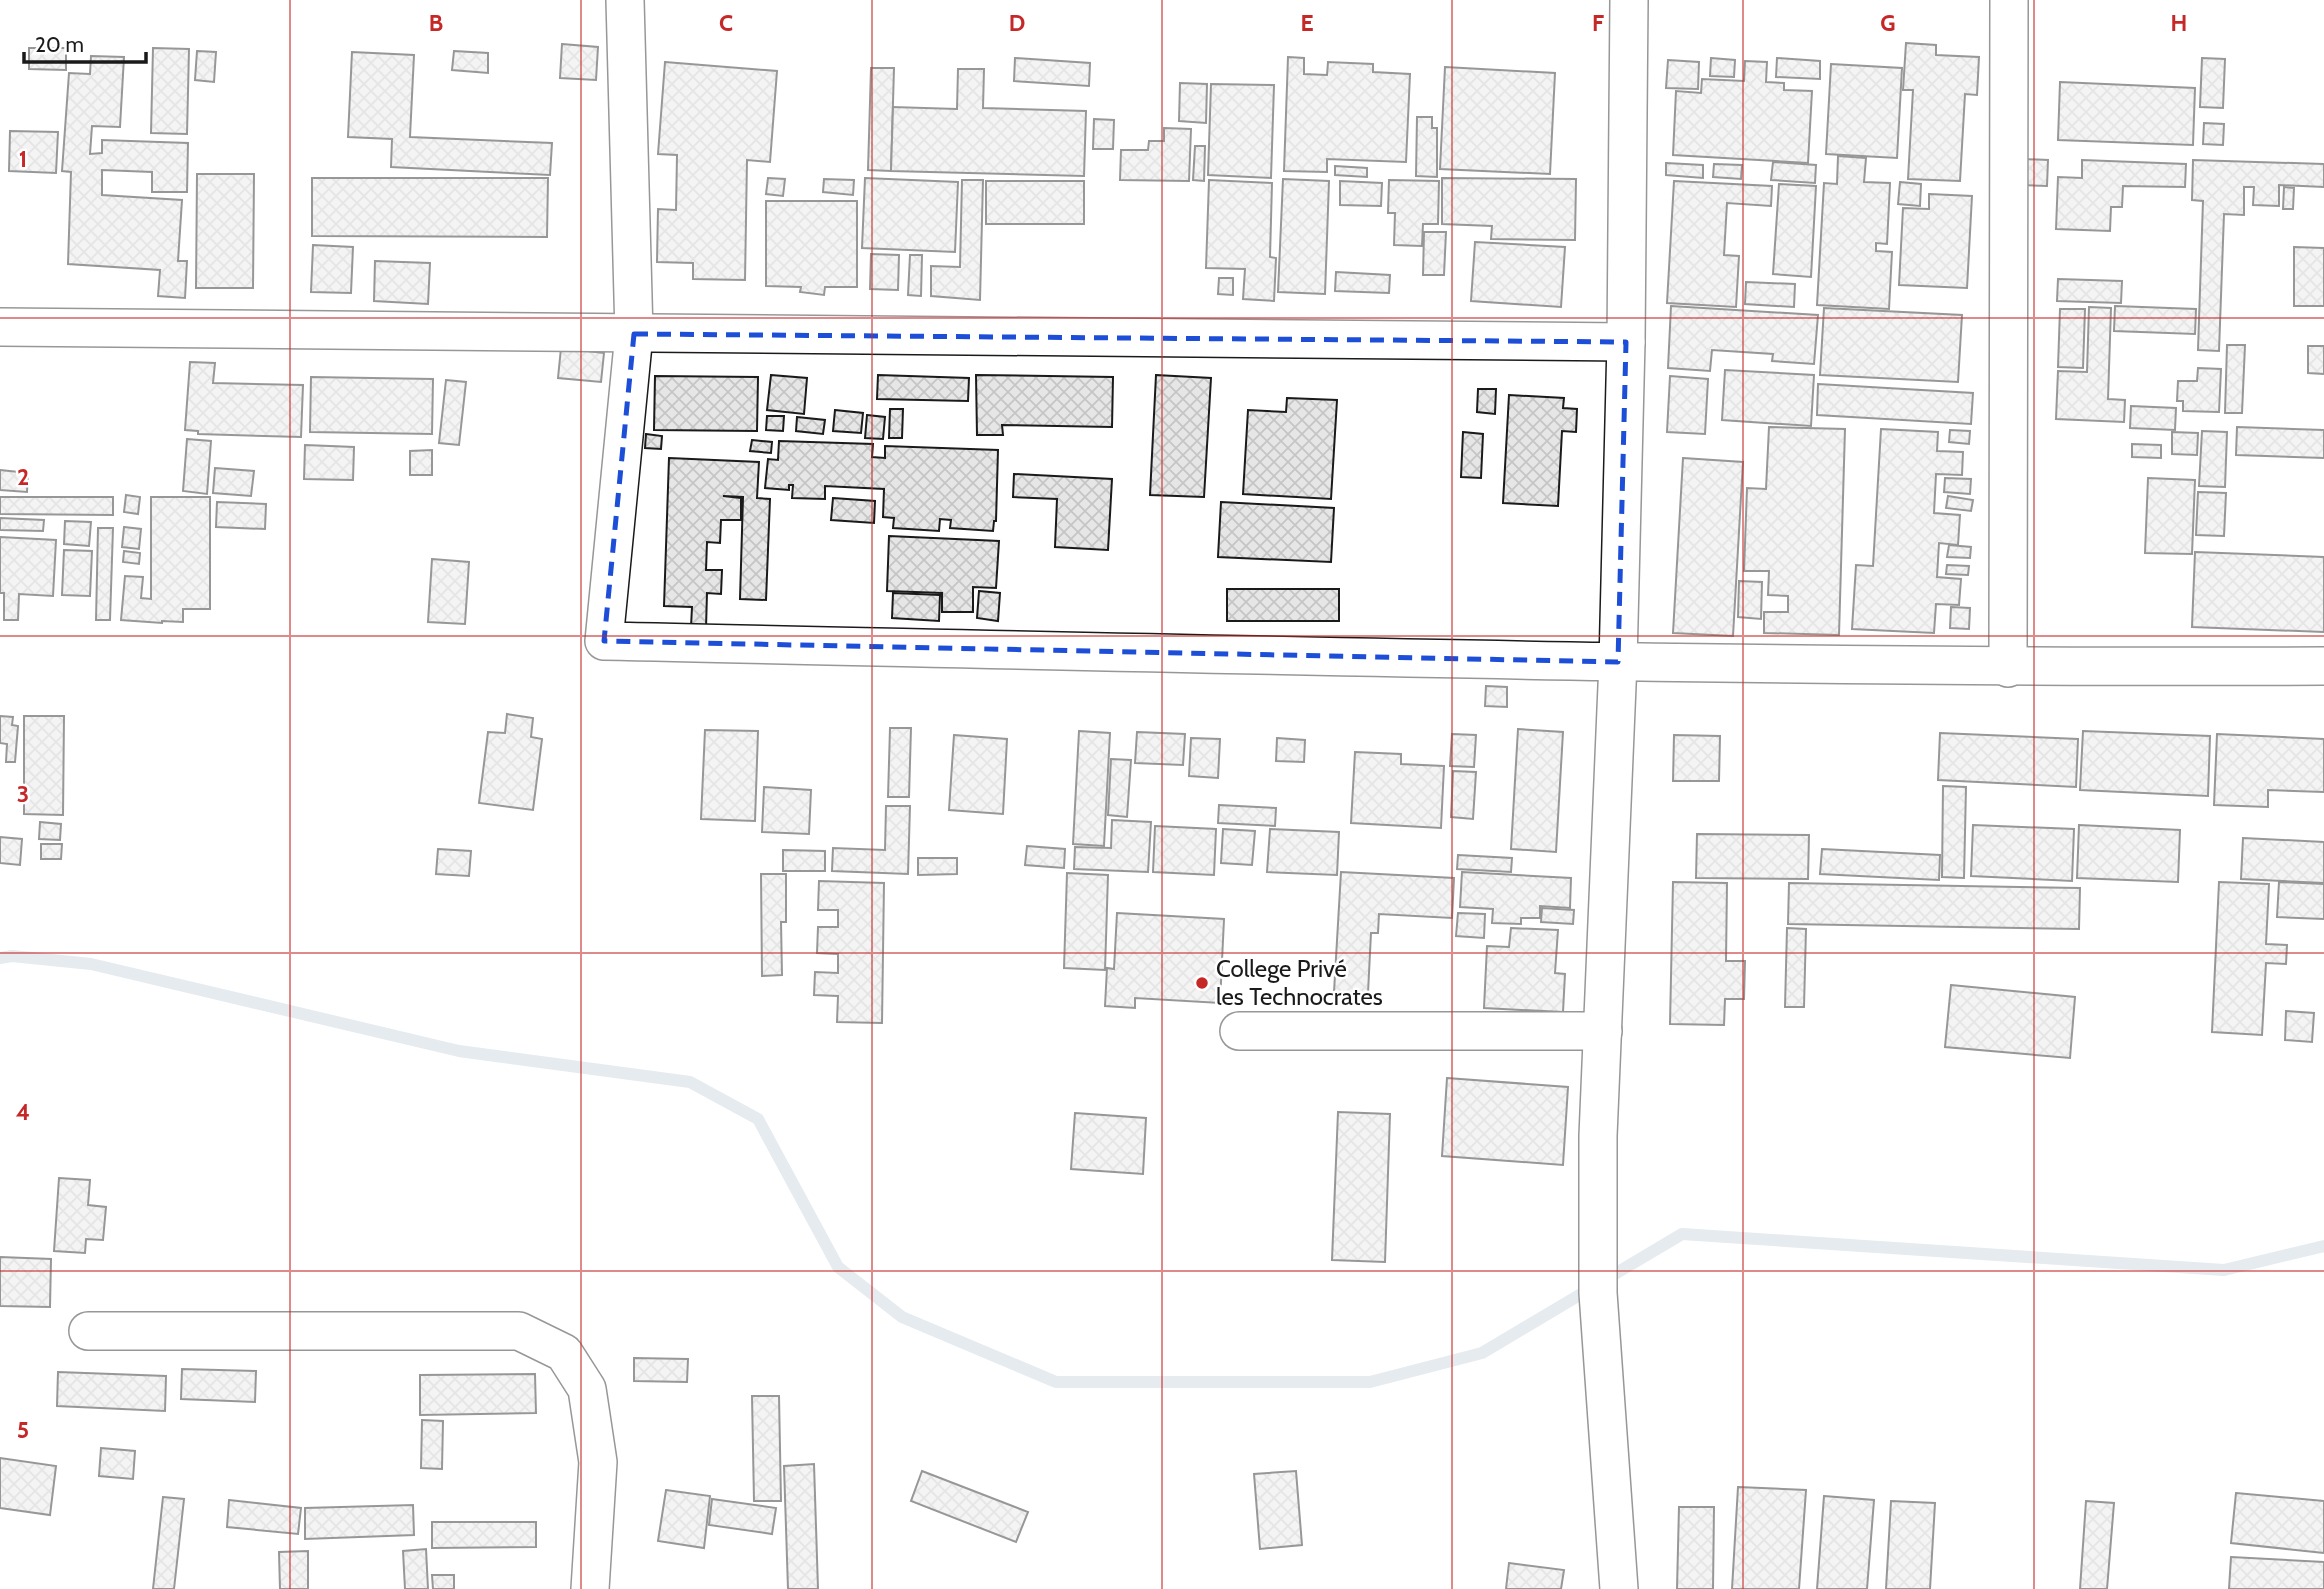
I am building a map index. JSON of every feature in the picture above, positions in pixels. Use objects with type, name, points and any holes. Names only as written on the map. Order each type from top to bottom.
[{"type":"street","points":[[625,0],[634,334],[604,641],[1618,663],[2008,668],[2324,666]]},
{"type":"street","points":[[1619,1589],[1598,1293],[1598,1136],[1618,663],[1626,342],[1629,0]]},
{"type":"street","points":[[2008,668],[2009,0]]},
{"type":"street","points":[[0,327],[1626,342]]},
{"type":"street","points":[[1239,1031],[1603,1031]]},
{"type":"street","points":[[88,1331],[519,1331],[564,1353],[587,1389],[598,1462],[590,1589]]},
{"type":"highlighted area","points":[[634,334],[1626,342],[1618,662],[604,641]]},
{"type":"building","points":[[1906,43],[1936,45],[1936,55],[1979,57],[1977,95],[1965,94],[1960,181],[1908,179],[1913,90],[1903,90]]},
{"type":"building","points":[[562,44],[598,47],[596,80],[560,78]]},
{"type":"building","points":[[29,48],[66,48],[66,70],[29,69]]},
{"type":"building","points":[[153,48],[189,49],[187,134],[151,133]]},
{"type":"building","points":[[197,51],[216,52],[214,82],[195,80]]},
{"type":"building","points":[[454,51],[488,53],[488,73],[452,70]]},
{"type":"building","points":[[352,52],[414,55],[410,137],[552,143],[550,175],[391,167],[392,139],[348,137]]},
{"type":"building","points":[[91,56],[124,57],[120,127],[92,126],[90,154],[102,153],[102,140],[188,143],[187,192],[152,192],[152,172],[102,170],[102,195],[182,200],[178,261],[187,261],[185,298],[158,296],[160,270],[68,264],[71,172],[62,171],[69,73],[90,74]]},
{"type":"building","points":[[1288,57],[1304,58],[1304,74],[1327,75],[1328,62],[1373,64],[1373,72],[1410,74],[1406,162],[1327,159],[1327,172],[1284,171]]},
{"type":"building","points":[[1015,58],[1090,63],[1089,86],[1014,81]]},
{"type":"building","points":[[1711,58],[1735,60],[1734,77],[1710,76]]},
{"type":"building","points":[[1777,58],[1820,61],[1820,79],[1776,77]]},
{"type":"building","points":[[2202,58],[2225,59],[2223,108],[2200,107]]},
{"type":"building","points":[[1668,60],[1699,62],[1698,89],[1666,88]]},
{"type":"building","points":[[1745,61],[1767,62],[1766,82],[1784,83],[1784,90],[1812,91],[1808,163],[1673,155],[1676,91],[1701,93],[1702,79],[1744,81]]},
{"type":"building","points":[[665,62],[777,71],[770,162],[747,160],[745,280],[693,279],[693,263],[657,262],[658,209],[676,210],[677,155],[658,154]]},
{"type":"building","points":[[1831,64],[1902,68],[1897,158],[1826,154]]},
{"type":"building","points":[[1445,67],[1555,73],[1550,174],[1440,169]]},
{"type":"building","points":[[871,68],[894,68],[891,171],[868,170]]},
{"type":"building","points":[[958,69],[984,69],[983,108],[1086,111],[1084,176],[891,171],[893,107],[957,109]]},
{"type":"building","points":[[2060,82],[2195,88],[2193,145],[2058,140]]},
{"type":"building","points":[[1180,83],[1207,84],[1206,123],[1179,121]]},
{"type":"building","points":[[1211,84],[1274,85],[1271,178],[1208,175]]},
{"type":"building","points":[[1417,117],[1432,117],[1432,128],[1437,128],[1437,177],[1416,176]]},
{"type":"building","points":[[1094,119],[1114,120],[1113,149],[1093,149]]},
{"type":"building","points":[[2204,123],[2224,124],[2223,145],[2203,144]]},
{"type":"building","points":[[1164,128],[1191,129],[1189,181],[1120,180],[1121,150],[1148,150],[1149,141],[1164,141]]},
{"type":"building","points":[[10,131],[58,132],[56,173],[9,171]]},
{"type":"building","points":[[1195,146],[1205,146],[1204,181],[1193,180]]},
{"type":"building","points":[[1838,156],[1866,158],[1864,182],[1890,183],[1887,244],[1876,243],[1876,251],[1892,252],[1889,309],[1817,305],[1824,183],[1837,184]]},
{"type":"building","points":[[2023,159],[2048,160],[2047,186],[2021,185]]},
{"type":"building","points":[[2082,160],[2186,164],[2185,187],[2123,186],[2122,207],[2111,207],[2110,231],[2056,229],[2058,177],[2082,178]]},
{"type":"building","points":[[2193,160],[2324,164],[2324,187],[2279,185],[2279,206],[2253,205],[2254,187],[2244,187],[2244,215],[2224,214],[2219,351],[2198,350],[2203,201],[2192,200]]},
{"type":"building","points":[[1773,162],[1816,165],[1815,183],[1771,180]]},
{"type":"building","points":[[1666,163],[1703,165],[1703,178],[1666,175]]},
{"type":"building","points":[[1714,164],[1742,165],[1741,179],[1713,177]]},
{"type":"building","points":[[1335,166],[1367,168],[1367,177],[1335,175]]},
{"type":"building","points":[[197,174],[254,174],[253,288],[196,288]]},
{"type":"building","points":[[312,178],[548,178],[547,237],[312,236]]},
{"type":"building","points":[[768,178],[785,179],[783,196],[766,194]]},
{"type":"building","points":[[865,178],[958,182],[955,252],[862,248]]},
{"type":"building","points":[[1442,178],[1576,179],[1575,240],[1491,239],[1492,226],[1442,224]]},
{"type":"building","points":[[824,179],[854,180],[853,195],[823,192]]},
{"type":"building","points":[[1283,179],[1329,181],[1325,294],[1278,292]]},
{"type":"building","points":[[962,180],[983,180],[980,300],[931,296],[931,266],[960,267]]},
{"type":"building","points":[[1209,180],[1272,183],[1270,257],[1276,258],[1274,301],[1243,299],[1245,269],[1206,268]]},
{"type":"building","points":[[1389,180],[1439,181],[1438,224],[1423,224],[1422,246],[1394,245],[1395,213],[1388,213]]},
{"type":"building","points":[[986,181],[1084,181],[1084,224],[986,224]]},
{"type":"building","points":[[1340,181],[1382,183],[1381,206],[1340,205]]},
{"type":"building","points":[[1674,181],[1772,186],[1771,206],[1727,203],[1724,255],[1739,256],[1736,307],[1667,303]]},
{"type":"building","points":[[1900,182],[1921,184],[1920,206],[1898,204]]},
{"type":"building","points":[[1779,184],[1816,186],[1811,277],[1773,274]]},
{"type":"building","points":[[2284,187],[2294,188],[2293,209],[2283,209]]},
{"type":"building","points":[[1929,194],[1972,196],[1967,288],[1899,285],[1903,208],[1929,209]]},
{"type":"building","points":[[766,201],[857,201],[857,287],[825,287],[824,295],[800,292],[801,287],[766,286]]},
{"type":"building","points":[[1424,232],[1446,232],[1444,275],[1423,275]]},
{"type":"building","points":[[1475,242],[1565,247],[1561,307],[1471,301]]},
{"type":"building","points":[[313,245],[353,247],[351,293],[311,292]]},
{"type":"building","points":[[2294,247],[2324,248],[2324,306],[2294,306]]},
{"type":"building","points":[[871,254],[899,255],[898,290],[870,289]]},
{"type":"building","points":[[910,255],[922,255],[921,296],[908,295]]},
{"type":"building","points":[[375,261],[430,263],[428,304],[374,301]]},
{"type":"building","points":[[1336,272],[1390,275],[1389,293],[1335,291]]},
{"type":"building","points":[[1219,278],[1233,278],[1233,295],[1218,294]]},
{"type":"building","points":[[2058,279],[2122,281],[2121,303],[2057,301]]},
{"type":"building","points":[[1746,282],[1795,284],[1794,307],[1745,304]]},
{"type":"building","points":[[1671,306],[1818,315],[1814,364],[1772,361],[1773,354],[1712,350],[1710,371],[1668,368]]},
{"type":"building","points":[[2115,306],[2196,309],[2195,334],[2114,331]]},
{"type":"building","points":[[2089,307],[2111,308],[2108,399],[2125,400],[2124,422],[2056,419],[2058,371],[2087,372]]},
{"type":"building","points":[[1824,308],[1962,315],[1958,382],[1820,375]]},
{"type":"building","points":[[2060,309],[2085,309],[2083,368],[2058,367]]},
{"type":"building","points":[[2227,345],[2245,345],[2242,413],[2225,413]]},
{"type":"building","points":[[2308,346],[2324,346],[2324,374],[2308,373]]},
{"type":"building","points":[[561,348],[604,353],[601,382],[558,378]]},
{"type":"building","points":[[190,362],[215,363],[213,383],[303,385],[301,437],[198,434],[198,431],[185,430]]},
{"type":"building","points":[[2198,368],[2221,369],[2219,412],[2183,411],[2183,401],[2177,401],[2178,381],[2197,381]]},
{"type":"building","points":[[1725,370],[1814,375],[1811,426],[1722,420]]},
{"type":"building","points":[[771,375],[807,378],[804,414],[767,410]]},
{"type":"building","points":[[878,375],[969,378],[968,401],[877,399]]},
{"type":"building","points":[[976,375],[1113,377],[1112,427],[1002,425],[1003,435],[977,435]]},
{"type":"building","points":[[1156,375],[1211,378],[1204,497],[1150,495]]},
{"type":"building","points":[[655,376],[758,377],[757,431],[654,430]]},
{"type":"building","points":[[1670,376],[1708,379],[1705,434],[1667,432]]},
{"type":"building","points":[[311,377],[433,379],[432,434],[310,432]]},
{"type":"building","points":[[446,380],[466,382],[459,445],[439,443]]},
{"type":"building","points":[[1818,384],[1973,393],[1971,424],[1817,415]]},
{"type":"building","points":[[1478,389],[1496,389],[1495,414],[1477,412]]},
{"type":"building","points":[[1509,395],[1564,398],[1563,408],[1577,409],[1576,432],[1562,431],[1558,506],[1503,503]]},
{"type":"building","points":[[1287,398],[1337,400],[1331,499],[1243,494],[1248,410],[1286,412]]},
{"type":"building","points":[[2131,406],[2176,408],[2175,430],[2130,428]]},
{"type":"building","points":[[890,409],[903,409],[902,438],[889,438]]},
{"type":"building","points":[[835,410],[863,413],[861,433],[833,431]]},
{"type":"building","points":[[867,415],[885,417],[883,439],[865,438]]},
{"type":"building","points":[[767,416],[784,416],[783,431],[766,430]]},
{"type":"building","points":[[797,417],[825,420],[823,434],[796,431]]},
{"type":"building","points":[[1769,427],[1845,429],[1839,635],[1764,633],[1764,612],[1788,612],[1788,596],[1768,595],[1769,571],[1744,571],[1747,488],[1766,489]]},
{"type":"building","points":[[2237,427],[2324,430],[2324,458],[2236,455]]},
{"type":"building","points":[[1881,429],[1938,432],[1937,451],[1963,452],[1962,475],[1936,474],[1934,513],[1960,515],[1958,545],[1939,543],[1937,577],[1961,579],[1959,605],[1936,604],[1934,633],[1852,629],[1856,565],[1873,566]]},
{"type":"building","points":[[1950,430],[1970,431],[1969,444],[1949,442]]},
{"type":"building","points":[[2202,431],[2227,432],[2225,487],[2199,486]]},
{"type":"building","points":[[1463,432],[1483,434],[1481,478],[1461,477]]},
{"type":"building","points":[[2172,432],[2198,433],[2197,455],[2172,454]]},
{"type":"building","points":[[646,434],[662,436],[661,449],[645,448]]},
{"type":"building","points":[[187,439],[211,441],[207,494],[183,491]]},
{"type":"building","points":[[752,440],[772,442],[771,453],[750,451]]},
{"type":"building","points":[[779,441],[873,444],[872,457],[885,458],[885,446],[998,450],[996,521],[993,531],[950,528],[951,520],[940,519],[939,531],[893,528],[894,518],[883,517],[884,489],[825,486],[825,499],[792,498],[793,485],[789,485],[789,490],[765,488],[768,459],[778,460]]},
{"type":"building","points":[[2132,444],[2161,445],[2161,458],[2132,457]]},
{"type":"building","points":[[305,445],[354,447],[353,480],[304,479]]},
{"type":"building","points":[[432,450],[432,475],[410,475],[410,451]]},
{"type":"building","points":[[669,458],[759,462],[757,498],[770,499],[766,600],[740,599],[743,497],[723,496],[741,498],[741,520],[721,520],[720,543],[707,542],[706,570],[722,570],[721,594],[707,593],[706,628],[691,627],[692,607],[664,606]]},
{"type":"building","points":[[1683,458],[1743,462],[1733,636],[1673,633]]},
{"type":"building","points":[[215,468],[254,471],[251,496],[213,493]]},
{"type":"building","points":[[0,470],[28,473],[27,492],[0,490]]},
{"type":"building","points":[[1014,474],[1112,479],[1108,550],[1055,547],[1057,499],[1013,497]]},
{"type":"building","points":[[1945,478],[1971,479],[1970,494],[1944,492]]},
{"type":"building","points":[[2148,478],[2195,480],[2192,554],[2145,553]]},
{"type":"building","points":[[2198,492],[2226,493],[2224,536],[2196,535]]},
{"type":"building","points":[[126,495],[140,497],[138,514],[124,512]]},
{"type":"building","points":[[1948,496],[1973,500],[1971,511],[1946,508]]},
{"type":"building","points":[[0,497],[113,497],[113,515],[0,514]]},
{"type":"building","points":[[151,497],[210,497],[210,609],[183,609],[183,622],[121,620],[125,576],[143,577],[141,598],[151,599]]},
{"type":"building","points":[[833,498],[875,501],[874,523],[831,520]]},
{"type":"building","points":[[217,502],[266,504],[265,529],[216,527]]},
{"type":"building","points":[[1221,502],[1334,508],[1331,562],[1218,557]]},
{"type":"building","points":[[0,518],[44,520],[43,531],[0,530]]},
{"type":"building","points":[[65,521],[91,522],[89,546],[64,544]]},
{"type":"building","points":[[124,527],[141,529],[139,549],[122,547]]},
{"type":"building","points":[[98,528],[113,528],[110,620],[96,620]]},
{"type":"building","points":[[889,536],[999,541],[996,588],[973,587],[973,612],[942,612],[942,593],[887,591]]},
{"type":"building","points":[[0,537],[56,540],[53,596],[19,594],[18,620],[4,620],[4,593],[0,593]]},
{"type":"building","points":[[1949,545],[1971,547],[1970,558],[1947,557]]},
{"type":"building","points":[[64,550],[92,551],[90,596],[62,595]]},
{"type":"building","points":[[124,551],[140,553],[139,564],[123,562]]},
{"type":"building","points":[[2195,552],[2324,557],[2324,632],[2192,627]]},
{"type":"building","points":[[432,559],[469,562],[465,624],[428,622]]},
{"type":"building","points":[[1947,565],[1969,566],[1968,575],[1946,574]]},
{"type":"building","points":[[1739,581],[1762,582],[1761,619],[1738,617]]},
{"type":"building","points":[[1227,589],[1339,589],[1339,621],[1227,621]]},
{"type":"building","points":[[979,591],[1000,593],[998,621],[977,618]]},
{"type":"building","points":[[893,593],[940,595],[939,621],[892,618]]},
{"type":"building","points":[[1951,607],[1970,608],[1969,629],[1950,628]]},
{"type":"building","points":[[1486,686],[1507,687],[1507,707],[1485,706]]},
{"type":"building","points":[[507,714],[533,718],[531,737],[542,739],[533,810],[479,803],[488,732],[505,733]]},
{"type":"building","points":[[0,716],[13,717],[12,725],[18,726],[15,762],[6,762],[7,744],[0,743]]},
{"type":"building","points":[[24,716],[64,716],[63,815],[24,814]]},
{"type":"building","points":[[890,728],[911,728],[909,797],[888,797]]},
{"type":"building","points":[[1518,729],[1563,732],[1556,852],[1511,849]]},
{"type":"building","points":[[705,730],[758,731],[755,821],[701,819]]},
{"type":"building","points":[[1079,731],[1110,733],[1104,846],[1073,844]]},
{"type":"building","points":[[2083,731],[2210,736],[2208,796],[2080,790]]},
{"type":"building","points":[[1137,732],[1185,734],[1183,765],[1135,763]]},
{"type":"building","points":[[1940,733],[2078,739],[2076,787],[1938,780]]},
{"type":"building","points":[[1452,734],[1476,735],[1474,767],[1450,766]]},
{"type":"building","points":[[2217,734],[2324,739],[2324,792],[2268,790],[2268,807],[2214,805]]},
{"type":"building","points":[[954,735],[1007,739],[1003,814],[949,810]]},
{"type":"building","points":[[1674,735],[1720,736],[1719,781],[1673,781]]},
{"type":"building","points":[[1191,738],[1220,739],[1218,778],[1189,776]]},
{"type":"building","points":[[1277,738],[1305,740],[1304,762],[1276,761]]},
{"type":"building","points":[[1355,752],[1401,754],[1401,764],[1444,766],[1441,828],[1351,823]]},
{"type":"building","points":[[1111,759],[1131,760],[1127,817],[1108,815]]},
{"type":"building","points":[[1453,771],[1476,772],[1473,819],[1451,817]]},
{"type":"building","points":[[1943,786],[1966,787],[1964,878],[1942,877]]},
{"type":"building","points":[[764,787],[811,790],[809,834],[762,832]]},
{"type":"building","points":[[1219,805],[1276,808],[1275,826],[1218,823]]},
{"type":"building","points":[[886,806],[910,806],[908,874],[832,871],[833,848],[885,850]]},
{"type":"building","points":[[1112,820],[1151,822],[1148,872],[1074,869],[1075,847],[1111,848]]},
{"type":"building","points":[[40,822],[61,824],[60,840],[39,839]]},
{"type":"building","points":[[1973,825],[2074,829],[2072,881],[1971,876]]},
{"type":"building","points":[[2079,825],[2180,830],[2178,882],[2077,878]]},
{"type":"building","points":[[1155,826],[1216,829],[1214,875],[1153,872]]},
{"type":"building","points":[[1223,829],[1255,831],[1252,865],[1221,863]]},
{"type":"building","points":[[1270,829],[1339,832],[1337,875],[1267,872]]},
{"type":"building","points":[[1697,834],[1809,835],[1808,879],[1696,878]]},
{"type":"building","points":[[0,837],[22,839],[20,865],[0,863]]},
{"type":"building","points":[[2243,838],[2324,842],[2324,883],[2241,879]]},
{"type":"building","points":[[41,844],[62,844],[61,859],[41,859]]},
{"type":"building","points":[[1027,846],[1065,849],[1064,868],[1025,865]]},
{"type":"building","points":[[438,849],[471,851],[469,876],[436,874]]},
{"type":"building","points":[[1822,849],[1940,855],[1939,880],[1820,874]]},
{"type":"building","points":[[783,850],[825,851],[825,871],[783,871]]},
{"type":"building","points":[[1458,855],[1512,858],[1511,872],[1457,869]]},
{"type":"building","points":[[918,858],[957,858],[957,874],[918,875]]},
{"type":"building","points":[[1341,872],[1454,878],[1452,918],[1379,914],[1378,933],[1371,933],[1368,993],[1334,992]]},
{"type":"building","points":[[1462,872],[1571,878],[1570,908],[1540,906],[1540,918],[1521,918],[1521,924],[1492,923],[1493,909],[1460,907]]},
{"type":"building","points":[[1067,873],[1108,875],[1105,970],[1064,968]]},
{"type":"building","points":[[761,874],[786,874],[786,922],[781,922],[782,975],[762,976]]},
{"type":"building","points":[[819,881],[884,883],[882,1023],[837,1022],[838,996],[814,995],[815,972],[838,973],[838,954],[817,953],[818,927],[838,927],[838,910],[818,910]]},
{"type":"building","points":[[1673,882],[1727,883],[1726,961],[1745,961],[1744,999],[1725,999],[1724,1025],[1670,1024]]},
{"type":"building","points":[[2219,882],[2269,884],[2266,944],[2287,945],[2286,964],[2266,963],[2262,1035],[2212,1032]]},
{"type":"building","points":[[2279,882],[2324,884],[2324,919],[2277,917]]},
{"type":"building","points":[[1789,883],[2080,888],[2079,929],[1788,924]]},
{"type":"building","points":[[1542,908],[1574,910],[1573,924],[1541,922]]},
{"type":"building","points":[[1117,913],[1224,919],[1220,1003],[1135,998],[1135,1008],[1105,1006],[1107,968],[1114,969]]},
{"type":"building","points":[[1458,913],[1485,914],[1484,938],[1456,936]]},
{"type":"building","points":[[1511,928],[1558,930],[1555,973],[1565,974],[1563,1012],[1484,1008],[1487,946],[1509,947]]},
{"type":"building","points":[[1787,928],[1806,929],[1804,1007],[1785,1007]]},
{"type":"building","points":[[1951,985],[2075,997],[2070,1058],[1945,1047]]},
{"type":"building","points":[[2286,1011],[2314,1013],[2312,1042],[2285,1040]]},
{"type":"building","points":[[1447,1078],[1568,1087],[1563,1165],[1442,1156]]},
{"type":"building","points":[[1338,1112],[1390,1114],[1385,1262],[1332,1260]]},
{"type":"building","points":[[1075,1113],[1146,1118],[1143,1174],[1071,1169]]},
{"type":"building","points":[[59,1178],[90,1180],[88,1205],[106,1207],[103,1240],[86,1239],[85,1253],[54,1251]]},
{"type":"building","points":[[0,1257],[51,1259],[50,1307],[0,1306]]},
{"type":"building","points":[[634,1358],[688,1359],[687,1382],[634,1381]]},
{"type":"building","points":[[182,1369],[256,1371],[255,1402],[181,1399]]},
{"type":"building","points":[[58,1372],[166,1376],[165,1411],[57,1406]]},
{"type":"building","points":[[535,1374],[536,1413],[420,1415],[420,1375]]},
{"type":"building","points":[[752,1396],[779,1396],[781,1501],[754,1501]]},
{"type":"building","points":[[422,1420],[443,1421],[442,1469],[421,1468]]},
{"type":"building","points":[[101,1448],[135,1451],[133,1479],[99,1476]]},
{"type":"building","points":[[0,1458],[56,1466],[50,1515],[0,1508]]},
{"type":"building","points":[[814,1464],[818,1589],[788,1589],[784,1466]]},
{"type":"building","points":[[922,1471],[1028,1512],[1016,1542],[911,1501]]},
{"type":"building","points":[[1296,1471],[1302,1545],[1260,1549],[1254,1474]]},
{"type":"building","points":[[1738,1487],[1806,1490],[1799,1589],[1732,1589]]},
{"type":"building","points":[[666,1490],[710,1496],[704,1548],[658,1541]]},
{"type":"building","points":[[2236,1493],[2324,1501],[2324,1553],[2231,1543]]},
{"type":"building","points":[[1824,1496],[1874,1500],[1867,1589],[1817,1589]]},
{"type":"building","points":[[163,1497],[184,1499],[174,1589],[153,1589]]},
{"type":"building","points":[[712,1499],[776,1508],[772,1534],[709,1525]]},
{"type":"building","points":[[229,1500],[301,1508],[298,1534],[227,1527]]},
{"type":"building","points":[[1891,1501],[1935,1503],[1930,1589],[1886,1589]]},
{"type":"building","points":[[2086,1501],[2114,1503],[2107,1589],[2080,1589]]},
{"type":"building","points":[[413,1505],[414,1535],[305,1539],[305,1508]]},
{"type":"building","points":[[1679,1507],[1714,1507],[1713,1589],[1677,1589]]},
{"type":"building","points":[[432,1522],[536,1522],[536,1547],[432,1548]]},
{"type":"building","points":[[426,1549],[428,1589],[405,1589],[403,1551]]},
{"type":"building","points":[[308,1551],[308,1589],[280,1589],[279,1552]]},
{"type":"building","points":[[2231,1557],[2324,1562],[2324,1589],[2229,1589]]},
{"type":"building","points":[[1509,1563],[1564,1570],[1561,1589],[1506,1589]]},
{"type":"building","points":[[432,1575],[454,1575],[454,1589],[433,1589]]},
{"type":"waterway","points":[[0,958],[12,956],[91,964],[459,1051],[690,1082],[758,1119],[838,1267],[902,1317],[1056,1382],[1370,1382],[1482,1353],[1682,1234],[2224,1270],[2324,1246]]},
{"type":"place","name":"College Privé les Technocrates","points":[[1202,983]]}]
